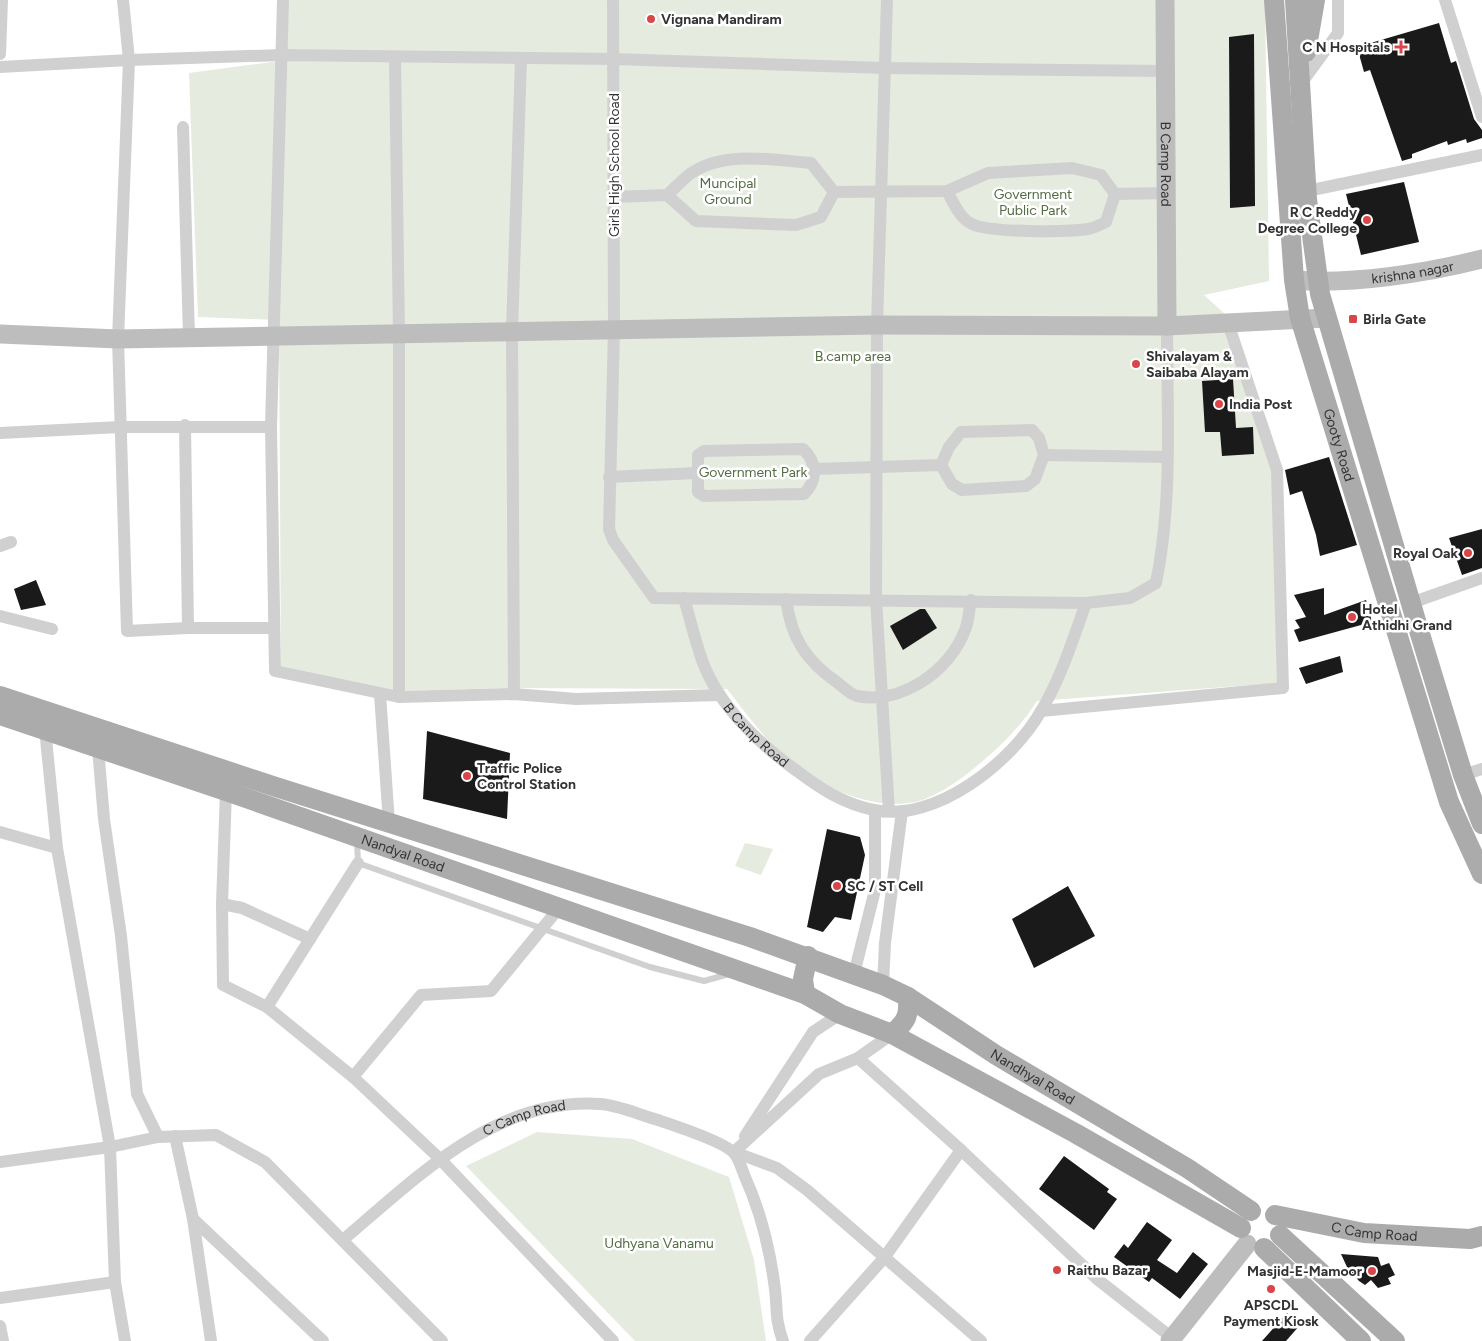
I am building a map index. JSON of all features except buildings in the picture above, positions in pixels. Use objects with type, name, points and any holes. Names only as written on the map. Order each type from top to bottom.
[{"type":"main road","name":"Gooty Road","points":[[1274,0],[1294,280],[1300,318],[1449,802],[1482,874]]},
{"type":"main road","name":"Gooty Road","points":[[1294,0],[1307,191],[1318,282],[1411,603],[1473,772],[1482,824]]},
{"type":"main road","points":[[1300,86],[1315,0]]},
{"type":"main road","name":"Nandyal Road","points":[[0,696],[389,824],[808,956]]},
{"type":"main road","name":"Nandyal Road","points":[[0,715],[357,836],[806,994],[840,1014],[892,1034],[1075,1133],[1251,1233]]},
{"type":"main road","points":[[806,994],[803,979],[808,956]]},
{"type":"main road","name":"Nandhyal Road","points":[[808,956],[883,985],[908,997],[996,1055],[1187,1168],[1251,1233]]},
{"type":"main road","points":[[892,1034],[905,1023],[908,997]]},
{"type":"main road","name":"C Camp Road","points":[[1251,1233],[1266,1209],[1275,1215],[1364,1233],[1480,1238]]},
{"type":"main road","points":[[1251,1233],[1274,1244],[1280,1235],[1280,1224],[1275,1215]]},
{"type":"main road","points":[[1251,1233],[1361,1341]]},
{"type":"main road","points":[[1280,1235],[1395,1341]]},
{"type":"street","points":[[0,54],[2,0]]},
{"type":"street","points":[[123,0],[129,60],[118,339],[127,631],[188,628],[274,628]]},
{"type":"street","points":[[282,0],[271,427],[275,671],[399,697],[514,694],[576,699],[720,695]]},
{"type":"street","name":"Girls High School Road","points":[[613,0],[614,330],[609,529],[613,540],[654,598],[684,598]]},
{"type":"street","points":[[887,0],[876,325],[876,599],[888,811]]},
{"type":"street","name":"B Camp Road","points":[[1165,0],[1167,326]]},
{"type":"street","points":[[1300,86],[1338,33],[1338,0]]},
{"type":"street","points":[[1445,0],[1482,117]]},
{"type":"street","points":[[0,67],[129,60],[282,55],[395,58],[614,59],[884,68],[1166,71]]},
{"type":"street","points":[[395,58],[399,333],[399,697]]},
{"type":"street","points":[[514,694],[512,331],[521,59]]},
{"type":"street","points":[[183,127],[189,337]]},
{"type":"street","points":[[1307,191],[1482,155]]},
{"type":"street","points":[[614,197],[667,195],[690,173],[720,161],[729,160],[811,163],[834,192]]},
{"type":"street","points":[[834,192],[946,191],[988,172],[1072,168],[1101,175],[1115,194]]},
{"type":"street","points":[[946,191],[961,215],[972,224],[988,229],[1034,230],[1089,229],[1106,222],[1115,194]]},
{"type":"street","points":[[667,195],[696,221],[796,225],[821,217],[834,192]]},
{"type":"street","points":[[1115,194],[1166,193]]},
{"type":"street","name":"krishna nagar","points":[[1294,280],[1341,282],[1455,266],[1482,259]]},
{"type":"street","points":[[0,334],[118,339],[876,325],[1167,326],[1327,318]]},
{"type":"street","points":[[1041,711],[1283,688],[1277,470],[1228,322]]},
{"type":"street","points":[[684,598],[970,600],[1086,603],[1130,598],[1156,583],[1162,554],[1167,457],[1167,326]]},
{"type":"street","points":[[185,426],[188,628]]},
{"type":"street","points":[[0,433],[120,427],[271,427]]},
{"type":"street","points":[[1032,430],[1039,438],[1044,455],[1035,478],[1026,486],[962,490],[952,484],[941,465],[949,447],[960,432],[1032,430]]},
{"type":"street","points":[[803,449],[812,457],[814,469],[812,486],[804,494],[704,496],[698,492],[698,455],[704,451],[803,449]]},
{"type":"street","points":[[1044,455],[1167,457]]},
{"type":"street","points":[[814,469],[941,465]]},
{"type":"street","points":[[609,477],[697,473]]},
{"type":"street","points":[[1411,603],[1482,578]]},
{"type":"street","name":"B Camp Road","points":[[684,598],[702,662],[720,695],[753,734],[786,763],[830,795],[875,811],[902,811],[928,805],[962,790],[992,769],[1015,746],[1041,711],[1086,603]]},
{"type":"street","points":[[786,599],[789,618],[803,653],[830,678],[855,696],[882,697],[892,696],[925,680],[951,656],[966,629],[970,600]]},
{"type":"street","points":[[0,616],[52,629]]},
{"type":"street","points":[[380,694],[389,824]]},
{"type":"street","points":[[45,729],[57,848],[110,1147],[115,1282],[125,1341]]},
{"type":"street","points":[[98,748],[104,819],[121,936],[137,1094],[158,1137]]},
{"type":"street","points":[[226,791],[222,904],[223,985],[267,1007],[353,1077],[439,1158],[613,1341]]},
{"type":"street","points":[[854,974],[875,890],[875,811]]},
{"type":"street","points":[[883,985],[885,943],[902,811]]},
{"type":"street","points":[[0,832],[57,848]]},
{"type":"street","points":[[267,1007],[358,863]]},
{"type":"street","points":[[222,904],[242,908],[310,939]]},
{"type":"street","points":[[353,1077],[421,995],[491,991],[558,908]]},
{"type":"street","points":[[734,1152],[813,1032],[840,1014]]},
{"type":"street","points":[[734,1152],[818,1074],[858,1058],[892,1034]]},
{"type":"street","points":[[858,1058],[961,1150],[1097,1279],[1173,1340],[1251,1233]]},
{"type":"street","name":"C Camp Road","points":[[343,1240],[439,1158],[468,1141],[519,1116],[559,1105],[601,1104],[685,1128],[734,1152],[777,1168],[807,1190],[981,1341]]},
{"type":"street","points":[[0,1162],[110,1147],[158,1137],[216,1135],[265,1162],[442,1341]]},
{"type":"street","points":[[175,1136],[193,1219],[212,1339]]},
{"type":"street","points":[[810,1341],[884,1258],[961,1150]]},
{"type":"street","points":[[734,1152],[755,1198],[765,1232],[775,1283],[776,1323],[783,1341]]},
{"type":"street","points":[[193,1219],[323,1341]]},
{"type":"street","points":[[0,1298],[115,1282]]},
{"type":"street","points":[[0,1326],[3,1341]]},
{"type":"lane","points":[[357,836],[358,863],[541,929],[650,966],[704,981],[739,971]]},
{"type":"green space","name":"B.camp area","points":[[287,0],[1265,0],[1269,281],[1204,295],[1225,314],[1274,473],[1277,683],[1037,701],[1008,738],[967,774],[946,789],[930,797],[916,802],[898,804],[879,803],[844,793],[795,765],[774,746],[727,689],[505,688],[396,691],[281,667],[279,320],[198,317],[189,73],[287,60]]},
{"type":"green space","points":[[745,843],[773,849],[761,875],[735,866]]},
{"type":"green space","name":"Udhyana Vanamu","points":[[537,1132],[632,1139],[729,1177],[754,1260],[766,1341],[635,1341],[466,1166]]},
{"type":"place","name":"Vignana Mandiram","points":[[651,19]]},
{"type":"place","name":"C N Hospitals","points":[[1401,47]]},
{"type":"place","name":"R C Reddy Degree College","points":[[1367,220]]},
{"type":"place","name":"Birla Gate","points":[[1353,319]]},
{"type":"place","name":"Shivalayam & Saibaba Alayam","points":[[1136,364]]},
{"type":"place","name":"India Post","points":[[1219,404]]},
{"type":"place","name":"Royal Oak","points":[[1468,553]]},
{"type":"place","name":"Hotel Athidhi Grand","points":[[1352,617]]},
{"type":"place","name":"Traffic Police Control Station","points":[[467,776]]},
{"type":"place","name":"SC / ST Cell","points":[[837,886]]},
{"type":"place","name":"Raithu Bazar","points":[[1057,1270]]},
{"type":"place","name":"Masjid-E-Mamoor","points":[[1372,1271]]},
{"type":"place","name":"APSCDL Payment Kiosk","points":[[1271,1289]]},
{"type":"park label","name":"Muncipal Ground","points":[[728,192]]},
{"type":"park label","name":"Government Public Park","points":[[1033,202]]},
{"type":"park label","name":"Government Park","points":[[753,472]]}]
